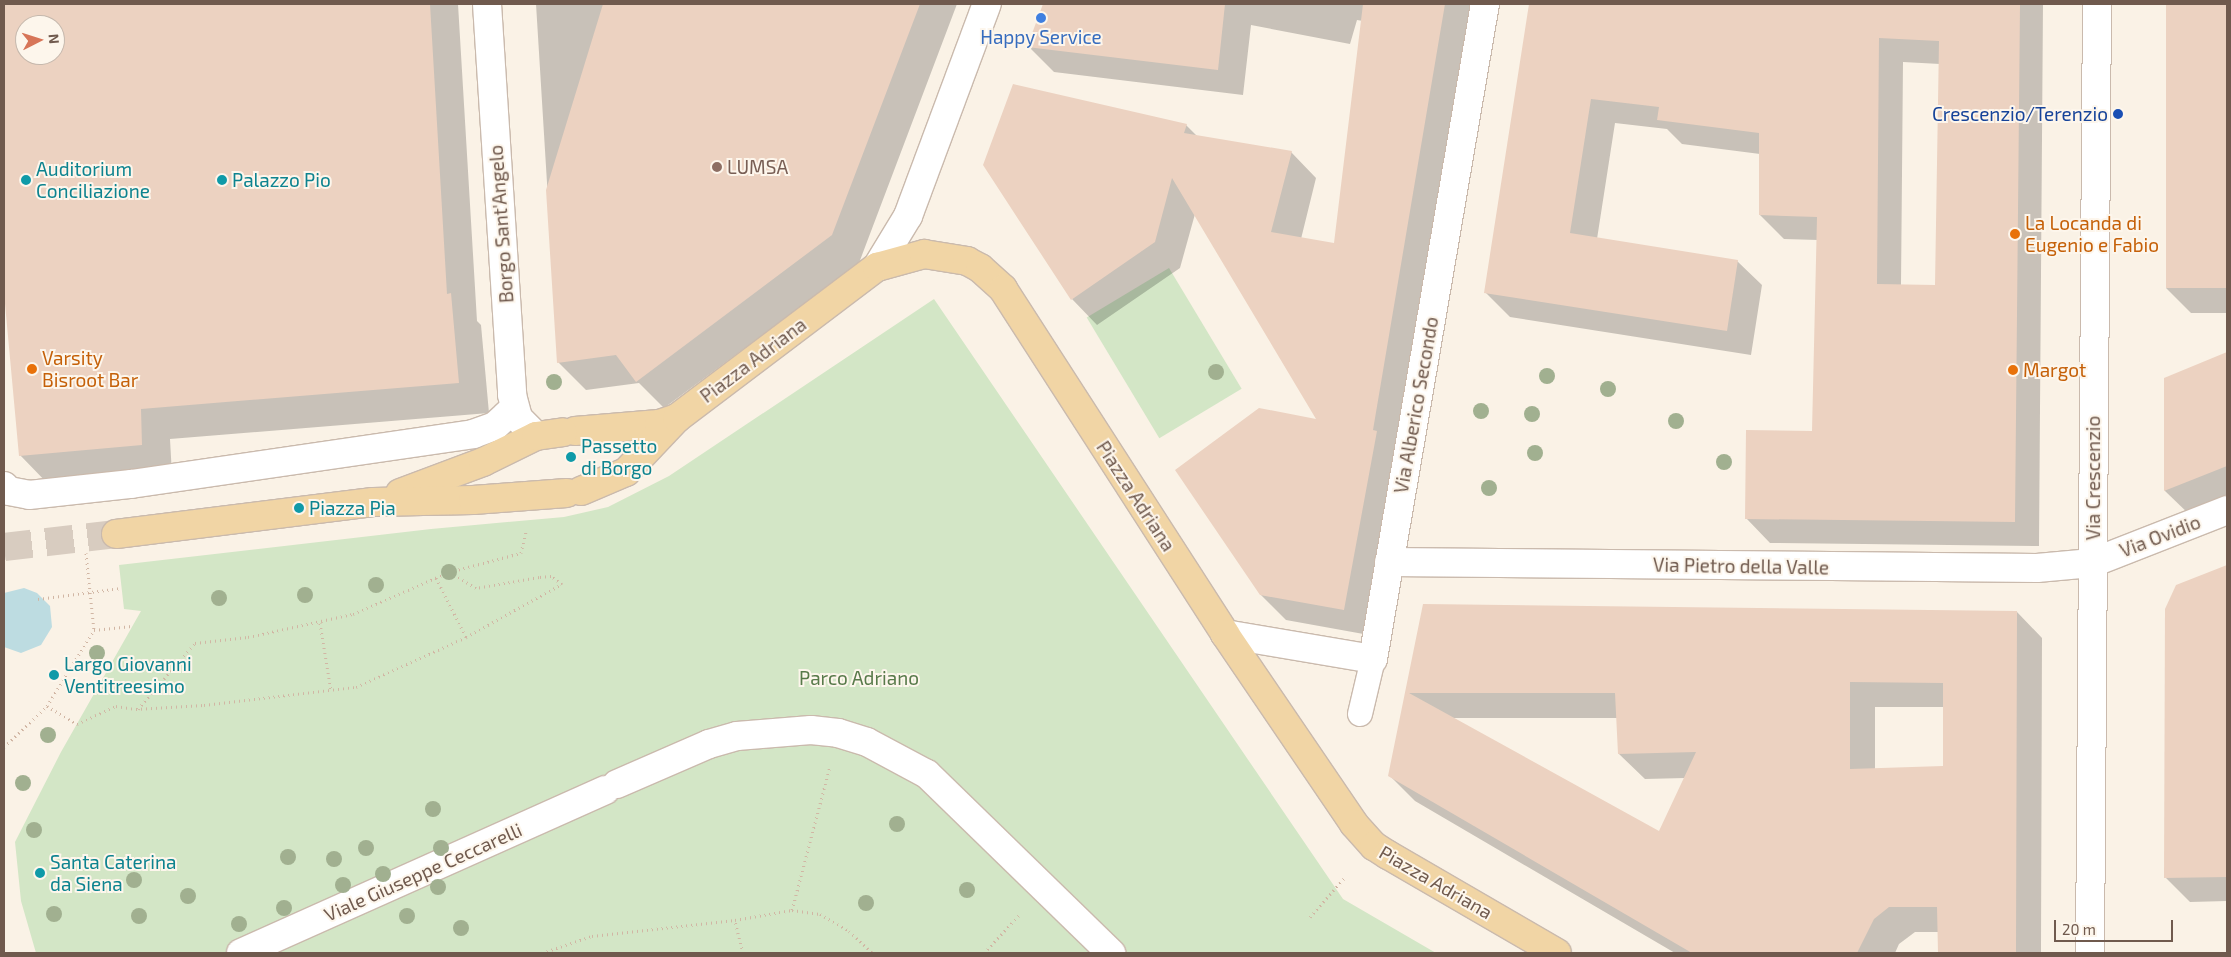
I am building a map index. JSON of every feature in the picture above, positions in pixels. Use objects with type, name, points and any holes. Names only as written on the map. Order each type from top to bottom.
[{"type":"main road","name":"Piazza Adriana","points":[[373,502],[473,500],[574,492],[626,472],[677,418],[877,267],[924,254],[950,256],[980,268],[1003,288],[1225,634],[1340,804],[1374,846],[1557,953]]},
{"type":"main road","name":"Piazza Adriana","points":[[536,436],[659,424],[677,418]]},
{"type":"main road","points":[[116,534],[373,502],[447,477],[536,436]]},
{"type":"street","name":"Borgo Sant'Angelo","points":[[487,4],[514,408],[522,425],[536,436]]},
{"type":"street","points":[[877,267],[908,216],[987,4]]},
{"type":"street","name":"Via Alberico Secondo","points":[[1372,659],[1485,4]]},
{"type":"street","name":"Via Crescenzio","points":[[2090,953],[2097,4]]},
{"type":"street","points":[[6,491],[29,494],[131,484],[473,434],[495,426],[514,408]]},
{"type":"street","name":"Via Ovidio","points":[[2092,562],[2227,510]]},
{"type":"street","name":"Via Pietro della Valle","points":[[1389,562],[2027,568],[2092,562]]},
{"type":"street","points":[[1225,634],[1372,659]]},
{"type":"street","name":"Viale Giuseppe Ceccarelli","points":[[241,953],[709,744],[737,736],[811,730],[838,733],[892,753],[927,774],[1111,953]]},
{"type":"lane","points":[[1360,714],[1372,659]]},
{"type":"path","points":[[138,709],[196,643],[320,623],[353,614],[449,572],[521,553],[526,532]]},
{"type":"path","points":[[47,706],[77,724],[116,706],[138,709],[356,687],[466,636],[562,584],[552,576],[476,588],[449,572]]},
{"type":"path","points":[[436,578],[466,636]]},
{"type":"path","points":[[38,599],[121,588]]},
{"type":"path","points":[[320,623],[331,691]]},
{"type":"path","points":[[4,747],[47,706],[94,630],[132,626]]},
{"type":"path","points":[[792,910],[828,771]]},
{"type":"path","points":[[1310,917],[1346,876]]},
{"type":"path","points":[[542,953],[592,936],[735,920],[792,910],[820,914],[849,931],[873,953]]},
{"type":"path","points":[[735,920],[743,953]]},
{"type":"path","points":[[984,953],[999,937]]},
{"type":"green space","points":[[1169,268],[1242,389],[1159,438],[1087,317]]},
{"type":"green space","name":"Parco Adriano","points":[[934,299],[1343,899],[1436,953],[36,953],[21,901],[15,842],[61,752],[141,611],[124,609],[119,565],[431,529],[564,517],[608,507],[669,476]]},
{"type":"water","points":[[24,588],[37,593],[50,606],[52,627],[41,645],[21,653],[4,647],[4,593]]},
{"type":"building","name":"Palazzo Pio","points":[[4,4],[430,4],[447,294],[451,293],[459,383],[141,409],[142,445],[19,456],[4,293]]},
{"type":"building","name":"LUMSA","points":[[603,4],[920,4],[832,235],[636,382],[616,355],[557,363],[546,190]]},
{"type":"building","points":[[1043,4],[1225,4],[1218,70],[1027,47]]},
{"type":"building","points":[[1363,4],[1445,4],[1373,430],[1377,431],[1344,610],[1260,595],[1175,470],[1259,408],[1316,419],[1172,178],[1155,242],[1071,300],[983,165],[1013,84],[1187,124],[1184,133],[1292,151],[1271,232],[1334,243]]},
{"type":"building","points":[[1529,4],[2020,4],[2015,522],[1745,519],[1746,430],[1812,431],[1817,217],[1759,215],[1759,133],[1657,120],[1659,107],[1591,99],[1570,233],[1738,260],[1727,331],[1484,293]],"holes":[[[1879,38],[1939,41],[1935,285],[1877,284]]]},
{"type":"building","points":[[2166,4],[2227,4],[2227,288],[2166,288]]},
{"type":"building","points":[[2227,352],[2227,466],[2164,491],[2164,378]]},
{"type":"building","points":[[2227,565],[2227,877],[2164,878],[2165,609],[2176,585]]},
{"type":"building","points":[[1423,604],[2017,611],[2016,953],[1938,953],[1937,907],[1889,907],[1874,919],[1857,953],[1692,953],[1388,776]],"holes":[[[1850,682],[1943,683],[1943,766],[1850,769]],[[1409,693],[1615,693],[1618,754],[1696,752],[1659,831]]]},
{"type":"tunnel","points":[[4,547],[116,534]]},
{"type":"place","name":"Happy Service","points":[[1041,18]]},
{"type":"place","name":"Crescenzio/Terenzio","points":[[2118,114]]},
{"type":"place","name":"LUMSA","points":[[717,167]]},
{"type":"place","name":"Auditorium Conciliazione","points":[[26,180]]},
{"type":"place","name":"Palazzo Pio","points":[[222,180]]},
{"type":"place","name":"La Locanda di Eugenio e Fabio","points":[[2015,234]]},
{"type":"place","name":"Varsity Bisroot Bar","points":[[32,369]]},
{"type":"place","name":"Margot","points":[[2013,370]]},
{"type":"place","name":"Passetto di Borgo","points":[[571,457]]},
{"type":"place","name":"Piazza Pia","points":[[299,508]]},
{"type":"place","name":"Largo Giovanni Ventitreesimo","points":[[54,675]]},
{"type":"place","name":"Santa Caterina da Siena","points":[[40,873]]}]
